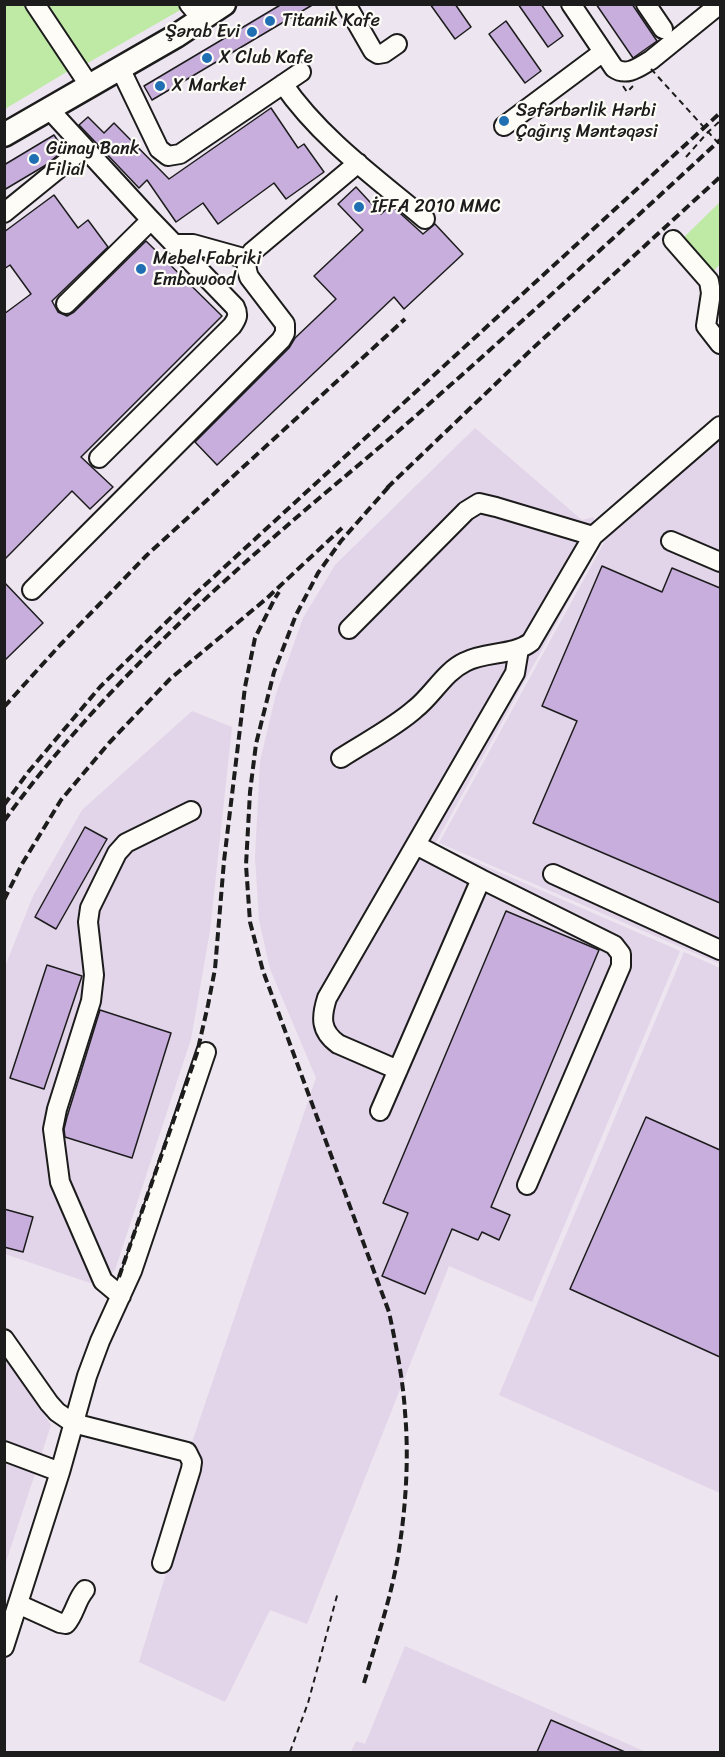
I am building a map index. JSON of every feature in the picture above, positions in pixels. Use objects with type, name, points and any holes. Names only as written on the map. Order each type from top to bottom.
[{"type":"main road","points":[[4,135],[176,36],[224,4]]},
{"type":"main road","points":[[176,36],[243,4]]},
{"type":"main road","points":[[176,36],[201,9]]},
{"type":"street","points":[[35,4],[89,85]]},
{"type":"street","points":[[346,4],[373,51],[378,54],[384,53],[397,44]]},
{"type":"street","points":[[571,4],[610,63],[619,71],[632,71],[651,60],[720,4]]},
{"type":"street","points":[[646,4],[663,29]]},
{"type":"street","points":[[504,126],[603,52]]},
{"type":"street","points":[[120,68],[159,149],[168,156],[180,154],[301,72]]},
{"type":"street","points":[[283,84],[306,115],[358,163],[425,219]]},
{"type":"street","points":[[49,109],[235,307],[238,314],[232,326],[99,458]]},
{"type":"street","points":[[4,213],[84,147]]},
{"type":"street","points":[[32,590],[281,340],[285,333],[285,324],[249,277],[246,270],[247,259],[252,252],[358,163]]},
{"type":"street","points":[[66,304],[151,220]]},
{"type":"street","points":[[673,240],[709,281],[711,293],[706,326],[720,344]]},
{"type":"street","points":[[174,244],[193,244],[247,259]]},
{"type":"street","points":[[341,758],[413,711],[429,697],[449,673],[465,662],[519,649],[531,642],[593,536],[720,426]]},
{"type":"street","points":[[349,629],[466,511],[479,503],[593,536]]},
{"type":"street","points":[[671,541],[720,562]]},
{"type":"street","points":[[398,1070],[338,1044],[330,1038],[324,1028],[322,1011],[327,998],[514,673],[519,649]]},
{"type":"street","points":[[121,1296],[103,1281],[60,1182],[53,1130],[57,1109],[91,1001],[94,975],[88,922],[90,908],[117,853],[126,843],[191,811]]},
{"type":"street","points":[[416,845],[614,945],[621,954],[621,966],[527,1185]]},
{"type":"street","points":[[553,874],[720,950]]},
{"type":"street","points":[[380,1111],[481,879]]},
{"type":"street","points":[[4,1647],[60,1472],[87,1376],[147,1230],[206,1053]]},
{"type":"street","points":[[4,1339],[49,1403],[73,1423],[183,1450],[191,1457],[190,1468],[162,1563]]},
{"type":"street","points":[[4,1451],[60,1472]]},
{"type":"street","points":[[18,1604],[66,1624],[85,1590]]},
{"type":"path","points":[[651,69],[720,145]]},
{"type":"path","points":[[686,157],[720,121]]},
{"type":"path","points":[[290,1752],[308,1703],[338,1592]]},
{"type":"shaded area","points":[[475,428],[582,520],[593,517],[603,539],[435,844],[680,951],[532,1302],[449,1266],[307,1624],[270,1610],[225,1702],[139,1662],[200,1462],[192,1442],[316,1078],[270,969],[259,920],[255,857],[260,761],[276,694],[303,618],[335,565]]},
{"type":"shaded area","points":[[720,438],[720,964],[439,843],[606,539],[712,441]]},
{"type":"shaded area","points":[[192,711],[232,727],[210,931],[191,1039],[115,1270],[99,1286],[5,1254],[4,969],[33,896],[82,810]]},
{"type":"shaded area","points":[[684,952],[720,968],[720,1493],[499,1395]]},
{"type":"shaded area","points":[[5,1355],[51,1425],[5,1565]]},
{"type":"shaded area","points":[[405,1646],[646,1752],[351,1752],[356,1741],[365,1744]]},
{"type":"green space","points":[[4,5],[28,5],[70,70],[5,109]]},
{"type":"green space","points":[[49,5],[189,5],[86,64]]},
{"type":"green space","points":[[720,202],[720,264],[713,272],[682,239]]},
{"type":"building","points":[[282,4],[314,4],[152,100],[144,86]]},
{"type":"building","points":[[430,4],[455,4],[471,27],[455,39]]},
{"type":"building","points":[[518,4],[541,4],[563,36],[548,47]]},
{"type":"building","points":[[596,4],[632,4],[657,41],[633,58]]},
{"type":"building","points":[[506,21],[541,71],[525,83],[489,34]]},
{"type":"building","points":[[271,108],[298,148],[304,144],[324,172],[286,199],[274,183],[218,224],[203,203],[176,222],[147,180],[139,188],[79,125],[88,117],[104,133],[114,123],[169,179]]},
{"type":"building","points":[[54,135],[64,150],[46,165],[4,190],[4,165]]},
{"type":"building","points":[[356,187],[381,214],[391,205],[423,234],[435,224],[463,254],[404,309],[394,297],[217,465],[195,442],[289,348],[295,338],[336,299],[314,276],[363,230],[338,204]]},
{"type":"building","points":[[54,195],[78,228],[88,220],[108,247],[52,301],[58,312],[67,316],[74,312],[146,241],[222,316],[81,457],[113,487],[90,509],[72,491],[4,560],[4,314],[31,294],[10,265],[4,269],[4,232]]},
{"type":"building","points":[[602,566],[662,592],[672,568],[720,588],[720,903],[533,823],[577,721],[542,706]]},
{"type":"building","points":[[4,582],[43,623],[4,661]]},
{"type":"building","points":[[85,827],[107,839],[56,929],[35,917]]},
{"type":"building","points":[[506,911],[599,950],[491,1207],[510,1215],[499,1240],[482,1232],[478,1240],[452,1229],[425,1294],[382,1276],[408,1213],[383,1203]]},
{"type":"building","points":[[47,965],[82,976],[44,1089],[10,1078]]},
{"type":"building","points":[[100,1010],[171,1033],[132,1158],[65,1137],[67,1117]]},
{"type":"building","points":[[646,1117],[720,1150],[720,1357],[570,1289]]},
{"type":"building","points":[[4,1209],[33,1217],[23,1252],[4,1247]]},
{"type":"building","points":[[551,1720],[625,1752],[537,1752]]},
{"type":"railway","points":[[4,805],[29,771],[100,687],[194,595],[720,113]]},
{"type":"railway","points":[[4,821],[34,781],[100,704],[170,632],[282,530],[483,356],[720,140]]},
{"type":"railway","points":[[387,488],[532,349],[720,177]]},
{"type":"railway","points":[[4,707],[147,555],[405,319]]},
{"type":"railway","points":[[364,1683],[388,1600],[401,1533],[407,1446],[401,1375],[389,1312],[263,971],[250,922],[246,865],[250,792],[256,744],[274,672],[296,615],[318,573],[341,541],[392,483]]},
{"type":"railway","points":[[4,900],[22,864],[61,800],[109,743],[170,679],[266,599],[342,528]]},
{"type":"railway","points":[[119,1277],[197,1053],[215,969],[224,861],[245,687],[255,638],[279,592]]},
{"type":"place","name":"Titanik Kafe","points":[[270,21]]},
{"type":"place","name":"Şərab Evi","points":[[252,32]]},
{"type":"place","name":"X Club Kafe","points":[[207,58]]},
{"type":"place","name":"X Market","points":[[160,86]]},
{"type":"place","name":"Səfərbərlik Hərbi Çağırış Məntəqəsi","points":[[504,121]]},
{"type":"place","name":"Günay Bank Filial","points":[[34,159]]},
{"type":"place","name":"İFFA 2010 MMC","points":[[359,207]]},
{"type":"place","name":"Mebel Fabriki Embawood","points":[[141,269]]}]
